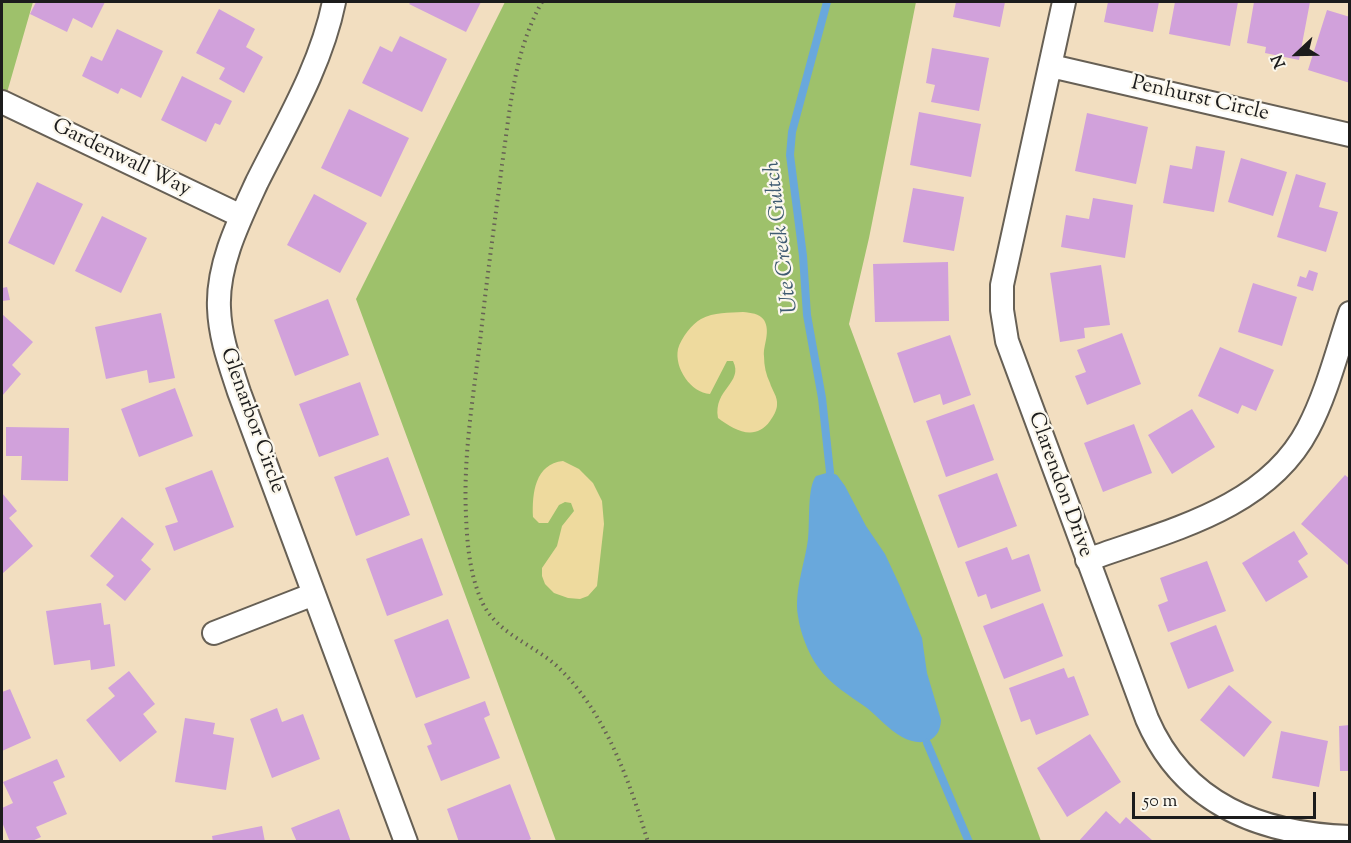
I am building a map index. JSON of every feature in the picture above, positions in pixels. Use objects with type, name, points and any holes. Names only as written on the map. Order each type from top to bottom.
[{"type":"street","name":"Glenarbor Circle","points":[[334,2],[318,58],[241,216],[221,277],[219,307],[221,336],[239,392],[406,842]]},
{"type":"street","name":"Clarendon Drive","points":[[1064,2],[1002,285],[1002,310],[1007,341],[1087,560],[1157,741],[1188,779],[1227,809],[1264,825],[1308,835],[1350,837]]},
{"type":"street","name":"Penhurst Circle","points":[[1051,66],[1350,135]]},
{"type":"street","name":"Gardenwall Way","points":[[2,102],[241,216]]},
{"type":"street","points":[[1087,560],[1221,511],[1263,482],[1297,448],[1309,428],[1350,313]]},
{"type":"street","points":[[214,633],[314,594]]},
{"type":"path","points":[[542,2],[530,28],[517,71],[489,264],[468,459],[466,514],[469,550],[480,596],[495,621],[556,666],[584,697],[598,718],[625,776],[648,842]]},
{"type":"green space","points":[[2,2],[33,2],[4,103],[2,102]]},
{"type":"green space","points":[[505,2],[916,2],[869,238],[849,324],[1041,841],[556,841],[356,299]]},
{"type":"sand","points":[[743,312],[760,316],[766,325],[765,367],[777,402],[776,411],[770,421],[758,431],[751,432],[738,430],[718,418],[720,400],[735,375],[733,361],[727,361],[710,394],[703,393],[690,384],[681,371],[677,356],[682,340],[698,321],[716,314]]},
{"type":"sand","points":[[563,461],[579,469],[593,483],[602,501],[604,524],[597,586],[588,596],[580,599],[554,593],[545,584],[542,576],[542,568],[557,546],[562,526],[574,511],[571,503],[565,502],[559,505],[548,523],[539,523],[533,517],[533,499],[537,481],[546,468]]},
{"type":"water","points":[[830,472],[837,475],[845,486],[866,526],[885,554],[922,638],[927,673],[941,720],[937,734],[928,741],[916,742],[897,734],[834,684],[818,667],[805,642],[799,622],[797,597],[808,539],[811,489],[816,476]]},
{"type":"building","points":[[36,2],[105,2],[92,28],[73,18],[67,32],[30,14]]},
{"type":"building","points":[[411,2],[481,2],[466,32],[409,4]]},
{"type":"building","points":[[956,2],[1005,2],[1000,27],[953,17]]},
{"type":"building","points":[[1108,2],[1159,2],[1153,32],[1104,22]]},
{"type":"building","points":[[1175,2],[1238,2],[1230,46],[1169,34]]},
{"type":"building","points":[[1254,2],[1310,2],[1299,60],[1265,53],[1266,47],[1247,43]]},
{"type":"building","points":[[219,9],[255,29],[246,47],[263,57],[244,93],[219,79],[225,68],[196,53]]},
{"type":"building","points":[[1327,10],[1350,17],[1350,83],[1308,70]]},
{"type":"building","points":[[117,29],[163,51],[141,98],[121,88],[118,94],[82,76],[91,56],[102,61]]},
{"type":"building","points":[[400,36],[447,59],[422,112],[362,83],[380,46],[392,52]]},
{"type":"building","points":[[932,48],[989,58],[979,111],[931,102],[935,85],[926,83]]},
{"type":"building","points":[[182,76],[232,101],[220,125],[215,123],[206,142],[161,120]]},
{"type":"building","points":[[349,109],[409,138],[381,197],[321,168]]},
{"type":"building","points":[[919,112],[981,124],[971,177],[910,165]]},
{"type":"building","points":[[1087,113],[1148,127],[1136,184],[1075,171]]},
{"type":"building","points":[[1196,146],[1225,151],[1214,212],[1163,203],[1170,165],[1192,169]]},
{"type":"building","points":[[1241,158],[1287,172],[1273,216],[1228,202]]},
{"type":"building","points":[[1296,174],[1326,183],[1319,207],[1338,212],[1326,252],[1277,237]]},
{"type":"building","points":[[37,182],[83,204],[54,265],[8,243]]},
{"type":"building","points":[[913,188],[964,197],[954,251],[903,242]]},
{"type":"building","points":[[314,194],[367,223],[340,273],[287,245]]},
{"type":"building","points":[[1093,198],[1133,205],[1125,258],[1061,247],[1066,215],[1089,219]]},
{"type":"building","points":[[102,216],[147,238],[121,293],[75,271]]},
{"type":"building","points":[[948,262],[949,321],[875,322],[873,264]]},
{"type":"building","points":[[1101,265],[1110,325],[1084,328],[1085,338],[1060,342],[1050,273]]},
{"type":"building","points":[[1309,270],[1318,273],[1313,291],[1297,286],[1300,276],[1306,278]]},
{"type":"building","points":[[1253,283],[1297,297],[1282,346],[1238,332]]},
{"type":"building","points":[[7,287],[10,300],[2,301],[2,288]]},
{"type":"building","points":[[328,299],[349,355],[295,376],[274,320]]},
{"type":"building","points":[[161,313],[175,378],[149,383],[147,370],[106,379],[95,327]]},
{"type":"building","points":[[2,314],[33,342],[12,365],[21,374],[2,396]]},
{"type":"building","points":[[1122,333],[1141,384],[1087,405],[1075,376],[1086,372],[1077,350]]},
{"type":"building","points":[[950,335],[971,395],[943,405],[940,394],[914,403],[897,353]]},
{"type":"building","points":[[1220,347],[1274,370],[1256,411],[1242,405],[1238,414],[1198,396]]},
{"type":"building","points":[[360,382],[379,435],[319,457],[299,404]]},
{"type":"building","points":[[175,388],[193,436],[139,457],[121,409]]},
{"type":"building","points":[[974,404],[994,460],[946,477],[926,421]]},
{"type":"building","points":[[1192,409],[1215,447],[1172,474],[1148,435]]},
{"type":"building","points":[[1134,424],[1152,473],[1103,492],[1084,443]]},
{"type":"building","points":[[6,427],[69,428],[68,481],[21,480],[22,456],[6,456]]},
{"type":"building","points":[[388,457],[410,515],[356,536],[334,477]]},
{"type":"building","points":[[212,470],[234,527],[174,551],[165,526],[178,522],[165,488]]},
{"type":"building","points":[[997,473],[1017,526],[958,548],[938,495]]},
{"type":"building","points":[[1345,475],[1350,479],[1350,563],[1348,565],[1301,524]]},
{"type":"building","points":[[2,493],[17,511],[9,518],[33,546],[2,574]]},
{"type":"building","points":[[122,517],[154,544],[141,560],[151,569],[125,601],[106,585],[114,576],[90,556]]},
{"type":"building","points":[[1294,531],[1308,554],[1298,561],[1308,577],[1266,602],[1242,563]]},
{"type":"building","points":[[422,538],[443,595],[387,616],[366,559]]},
{"type":"building","points":[[1007,547],[1012,560],[1029,554],[1041,591],[991,609],[986,594],[978,597],[965,562]]},
{"type":"building","points":[[1207,561],[1226,611],[1168,632],[1158,605],[1168,601],[1160,578]]},
{"type":"building","points":[[101,603],[104,625],[110,624],[115,666],[91,670],[90,660],[54,665],[46,611]]},
{"type":"building","points":[[1043,603],[1063,656],[1004,679],[983,626]]},
{"type":"building","points":[[448,619],[470,678],[416,698],[394,640]]},
{"type":"building","points":[[1216,625],[1234,671],[1188,689],[1170,643]]},
{"type":"building","points":[[1064,668],[1068,678],[1074,676],[1089,715],[1036,735],[1030,719],[1021,722],[1009,688]]},
{"type":"building","points":[[129,671],[155,704],[143,714],[157,732],[120,762],[86,720],[115,696],[108,688]]},
{"type":"building","points":[[1229,685],[1272,722],[1244,757],[1200,720]]},
{"type":"building","points":[[10,689],[31,738],[2,751],[2,692]]},
{"type":"building","points":[[485,701],[490,715],[484,718],[500,758],[441,781],[427,746],[432,744],[424,724]]},
{"type":"building","points":[[277,708],[282,722],[303,714],[320,759],[272,778],[250,719]]},
{"type":"building","points":[[185,718],[215,723],[213,734],[234,738],[226,790],[175,782]]},
{"type":"building","points":[[1350,725],[1350,771],[1340,771],[1339,726]]},
{"type":"building","points":[[1281,731],[1328,741],[1319,787],[1272,778]]},
{"type":"building","points":[[1090,734],[1121,782],[1067,817],[1037,768]]},
{"type":"building","points":[[57,759],[65,777],[53,782],[67,814],[36,827],[41,837],[30,842],[10,842],[2,822],[2,808],[13,803],[3,782]]},
{"type":"building","points":[[510,784],[531,839],[525,842],[459,842],[447,809]]},
{"type":"building","points":[[339,809],[351,842],[297,842],[291,828]]},
{"type":"building","points":[[1106,811],[1120,824],[1126,817],[1152,840],[1078,842]]},
{"type":"building","points":[[262,826],[265,842],[213,842],[212,836]]},
{"type":"waterway","name":"Ute Creek Gultch","points":[[827,2],[792,132],[790,155],[803,256],[807,315],[822,398],[830,472]]},
{"type":"waterway","name":"Ute Creek Gultch","points":[[927,743],[969,842]]}]
